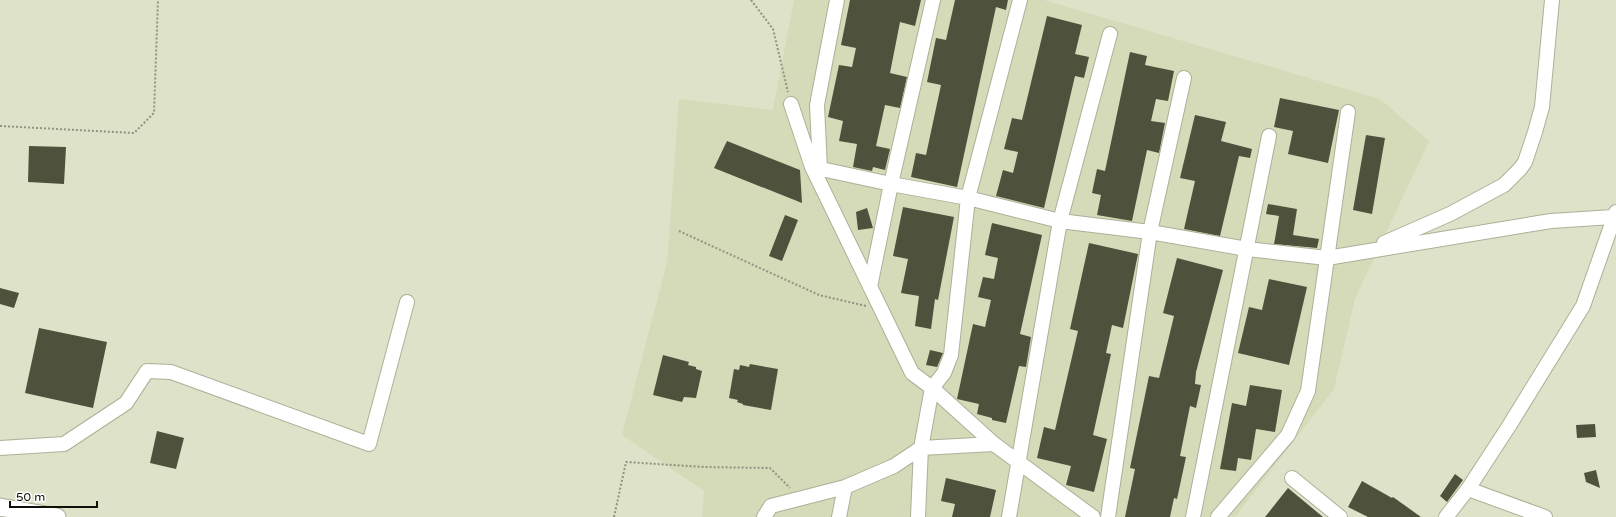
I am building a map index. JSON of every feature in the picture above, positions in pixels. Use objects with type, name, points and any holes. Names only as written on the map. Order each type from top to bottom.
[{"type":"main road","points":[[18,513],[57,517]]},
{"type":"street","points":[[816,168],[817,105],[836,0]]},
{"type":"street","points":[[870,287],[891,184],[933,0]]},
{"type":"street","points":[[918,517],[921,448],[932,388],[944,373],[951,355],[968,198],[1020,0]]},
{"type":"street","points":[[1364,252],[1450,214],[1504,185],[1520,169],[1525,162],[1542,107],[1552,0]]},
{"type":"street","points":[[1009,517],[1060,221],[1110,34]]},
{"type":"street","points":[[1108,517],[1150,232],[1184,78]]},
{"type":"street","points":[[790,104],[816,168],[870,287],[912,373],[932,388],[994,444],[1093,517]]},
{"type":"street","points":[[1218,517],[1288,435],[1308,391],[1348,112]]},
{"type":"street","points":[[1193,517],[1269,136]]},
{"type":"street","points":[[816,168],[968,198],[1060,221],[1150,232],[1247,249],[1327,258],[1551,221],[1615,215],[1583,306],[1510,426],[1468,489],[1446,517]]},
{"type":"street","points":[[0,448],[64,444],[126,403],[147,372],[170,372],[369,444],[407,302]]},
{"type":"street","points":[[764,517],[771,506],[846,487],[894,466],[921,448],[994,444]]},
{"type":"street","points":[[1292,478],[1340,517]]},
{"type":"street","points":[[839,517],[846,487]]},
{"type":"street","points":[[1468,489],[1546,517]]},
{"type":"path","points":[[0,126],[134,133],[154,113],[158,0]]},
{"type":"path","points":[[751,0],[773,29],[790,104]]},
{"type":"path","points":[[679,231],[818,295],[881,309]]},
{"type":"path","points":[[614,517],[626,462],[770,468],[800,498]]},
{"type":"shaded area","points":[[794,0],[1044,0],[1380,99],[1429,141],[1355,299],[1334,389],[1235,517],[702,517],[704,491],[622,435],[667,262],[679,99],[773,110]]},
{"type":"building","points":[[850,0],[921,0],[915,26],[900,22],[890,73],[907,77],[900,108],[885,105],[876,146],[890,149],[885,170],[873,167],[872,171],[853,167],[857,144],[839,141],[843,121],[828,117],[839,65],[852,67],[856,48],[841,45]]},
{"type":"building","points":[[955,0],[1008,0],[1006,10],[996,7],[957,187],[911,177],[916,153],[926,155],[941,85],[927,82],[936,38],[946,40]]},
{"type":"building","points":[[1047,16],[1082,25],[1075,54],[1089,57],[1084,78],[1075,76],[1044,208],[996,196],[1003,170],[1013,173],[1018,152],[1004,149],[1012,118],[1022,120]]},
{"type":"building","points":[[1130,52],[1147,56],[1145,65],[1174,71],[1168,101],[1156,99],[1151,121],[1165,123],[1159,153],[1147,150],[1132,221],[1097,215],[1101,195],[1092,193],[1097,169],[1105,171]]},
{"type":"building","points":[[1280,98],[1339,110],[1328,163],[1288,154],[1293,131],[1274,127]]},
{"type":"building","points":[[1195,115],[1226,122],[1221,141],[1252,149],[1250,158],[1239,156],[1220,236],[1184,229],[1195,181],[1180,178]]},
{"type":"building","points":[[1366,135],[1385,138],[1372,214],[1353,210]]},
{"type":"building","points":[[727,141],[800,170],[802,203],[714,168]]},
{"type":"building","points":[[29,146],[66,147],[64,184],[28,182]]},
{"type":"building","points":[[1268,204],[1297,209],[1293,235],[1319,239],[1317,248],[1274,244],[1279,216],[1266,214]]},
{"type":"building","points":[[903,207],[954,217],[938,300],[935,299],[931,329],[915,326],[919,296],[901,293],[908,259],[893,256]]},
{"type":"building","points":[[867,208],[873,228],[858,230],[856,212]]},
{"type":"building","points":[[785,215],[798,220],[782,261],[769,256]]},
{"type":"building","points":[[992,223],[1042,235],[1020,334],[1031,337],[1026,367],[1019,366],[1006,423],[992,420],[992,418],[977,414],[979,404],[957,399],[973,324],[985,327],[991,300],[978,297],[983,277],[994,279],[998,258],[985,255]]},
{"type":"building","points":[[1089,243],[1138,254],[1123,328],[1112,325],[1106,353],[1111,354],[1093,435],[1107,439],[1094,492],[1066,485],[1071,466],[1037,458],[1044,427],[1055,430],[1078,331],[1070,329]]},
{"type":"building","points":[[1177,258],[1223,270],[1196,372],[1195,384],[1201,385],[1196,408],[1190,406],[1180,456],[1186,457],[1177,499],[1174,498],[1170,517],[1125,517],[1135,469],[1130,468],[1149,376],[1159,378],[1174,316],[1163,313]]},
{"type":"building","points":[[1269,279],[1307,287],[1289,365],[1238,353],[1249,307],[1262,310]]},
{"type":"building","points":[[0,288],[19,293],[14,308],[0,304]]},
{"type":"building","points":[[39,328],[107,342],[93,408],[25,393]]},
{"type":"building","points":[[930,350],[943,353],[937,367],[926,365]]},
{"type":"building","points":[[663,355],[689,362],[688,365],[696,367],[696,369],[702,371],[696,398],[684,397],[682,402],[653,395]]},
{"type":"building","points":[[750,364],[778,369],[771,410],[743,405],[737,402],[738,400],[729,398],[734,369],[739,370],[740,365],[749,367]]},
{"type":"building","points":[[1250,385],[1282,390],[1275,432],[1256,429],[1251,460],[1238,458],[1236,471],[1220,469],[1232,403],[1246,406]]},
{"type":"building","points":[[1595,424],[1596,437],[1577,438],[1576,425]]},
{"type":"building","points":[[157,431],[184,438],[176,469],[150,463]]},
{"type":"building","points":[[1596,470],[1600,488],[1586,482],[1584,473]]},
{"type":"building","points":[[1455,474],[1463,480],[1447,502],[1440,496]]},
{"type":"building","points":[[946,478],[996,490],[990,517],[952,517],[955,504],[941,501]]},
{"type":"building","points":[[1362,481],[1392,498],[1393,497],[1421,517],[1368,517],[1348,507]]},
{"type":"building","points":[[1288,488],[1323,517],[1265,517]]}]
